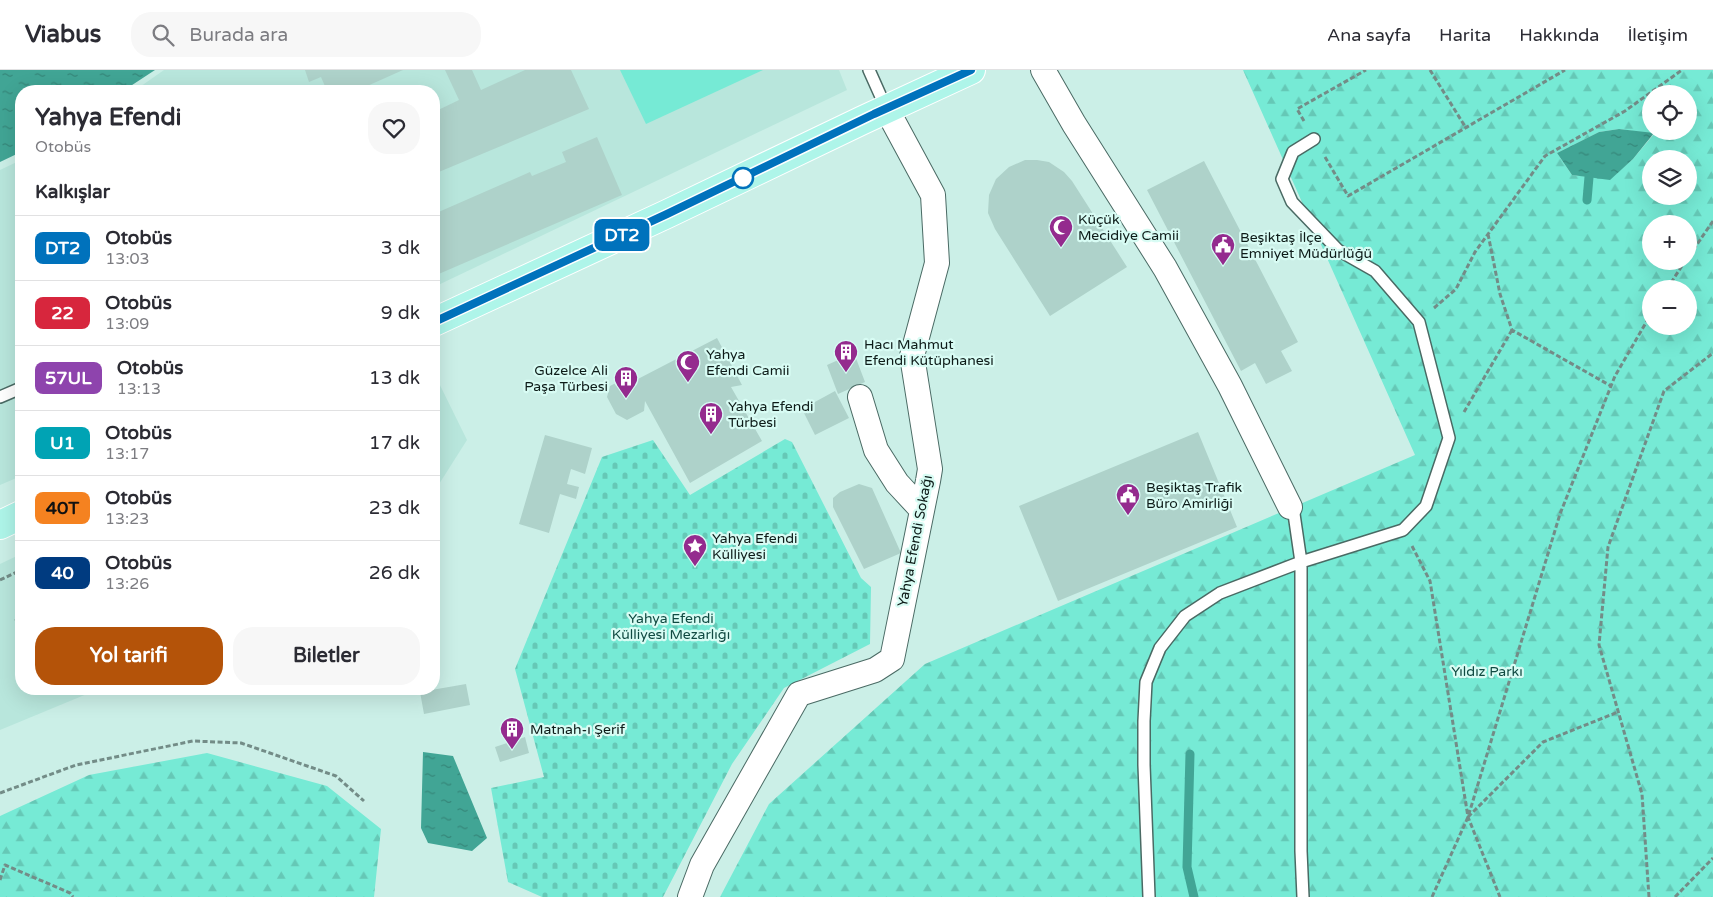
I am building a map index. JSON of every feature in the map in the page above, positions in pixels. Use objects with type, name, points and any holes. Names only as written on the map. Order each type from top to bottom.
[{"type":"main road","points":[[440,319],[970,70]]},
{"type":"main road","points":[[0,525],[15,519]]},
{"type":"street","points":[[1043,70],[1074,124],[1165,268],[1230,386],[1290,507]]},
{"type":"street","name":"Yahya Efendi Sokağı","points":[[690,897],[702,865],[800,694],[875,670],[892,659],[930,469],[912,356],[937,263],[933,195],[886,108]]},
{"type":"street","points":[[860,397],[876,450],[897,483],[922,510]]},
{"type":"lane","points":[[869,70],[886,108]]},
{"type":"lane","points":[[1149,897],[1144,720],[1146,682],[1160,648],[1185,616],[1220,593],[1301,562],[1404,530],[1426,506],[1449,438],[1419,322],[1375,271],[1338,250],[1292,202],[1282,179],[1293,152],[1314,139]]},
{"type":"lane","points":[[0,397],[15,391]]},
{"type":"lane","points":[[1290,507],[1294,514],[1301,562],[1301,851],[1303,897]]},
{"type":"path","points":[[1366,70],[1298,109],[1348,196],[1565,70]]},
{"type":"path","points":[[1430,70],[1466,128]]},
{"type":"path","points":[[1419,322],[1456,289],[1475,252],[1545,156],[1625,111],[1682,70]]},
{"type":"path","points":[[1697,244],[1713,221]]},
{"type":"path","points":[[1488,234],[1500,294],[1512,330],[1611,386]]},
{"type":"path","points":[[1449,438],[1512,330]]},
{"type":"path","points":[[1432,897],[1468,817],[1560,514],[1615,376],[1642,330]]},
{"type":"path","points":[[1649,897],[1642,794],[1599,645],[1608,547],[1664,391],[1713,353]]},
{"type":"path","points":[[1404,530],[1430,581],[1468,817],[1500,897]]},
{"type":"path","points":[[0,580],[15,573]]},
{"type":"path","points":[[1468,817],[1543,742],[1618,712]]},
{"type":"path","points":[[0,793],[76,765],[194,741],[241,743],[336,776],[364,801]]},
{"type":"path","points":[[1675,897],[1713,858]]},
{"type":"path","points":[[0,880],[5,865],[70,893],[73,897]]},
{"type":"shaded area","points":[[164,70],[839,70],[847,90],[440,284],[440,85],[143,85]]},
{"type":"shaded area","points":[[15,163],[15,479],[0,485],[0,170]]},
{"type":"shaded area","points":[[440,385],[467,440],[440,483]]},
{"type":"shaded area","points":[[15,557],[15,695],[85,695],[0,730],[0,564]]},
{"type":"green space","points":[[620,70],[763,70],[646,124]]},
{"type":"green space","name":"Yıldız Parkı","points":[[1243,70],[1713,70],[1713,897],[720,897],[769,804],[925,664],[1415,455]]},
{"type":"green space","name":"Yahya Efendi Külliyesi Mezarlığı","points":[[785,439],[792,442],[861,578],[871,587],[870,644],[784,688],[732,764],[663,897],[542,897],[508,882],[491,788],[544,777],[515,669],[602,457],[653,440],[690,495]]},
{"type":"green space","points":[[207,753],[327,786],[381,829],[374,897],[0,897],[0,816],[89,775]]},
{"type":"water","points":[[0,70],[155,70],[132,85],[15,85],[15,155],[0,162]]},
{"type":"water","points":[[1619,129],[1642,132],[1642,140],[1648,140],[1633,159],[1610,180],[1572,175],[1557,153],[1599,132]]},
{"type":"water","points":[[423,752],[453,756],[487,838],[472,851],[428,843],[421,828]]},
{"type":"building","points":[[305,70],[403,70],[369,85],[324,85],[321,77],[309,82]]},
{"type":"building","points":[[445,70],[472,70],[481,90],[525,70],[571,70],[589,109],[440,171],[440,109],[459,100]]},
{"type":"building","points":[[597,137],[622,195],[440,273],[440,211],[530,172],[532,176],[566,162],[562,152]]},
{"type":"building","name":"Küçük Mecidiye Camii","points":[[1025,160],[1049,162],[1064,172],[1072,181],[1127,267],[1050,316],[995,229],[988,213],[989,195],[996,179],[1009,167]]},
{"type":"building","name":"Beşiktaş İlçe Emniyet Müdürlüğü","points":[[1204,161],[1298,342],[1281,351],[1292,371],[1266,384],[1255,363],[1241,371],[1147,190]]},
{"type":"building","points":[[717,338],[742,385],[731,387],[762,441],[690,483],[645,401],[644,411],[627,420],[616,414],[607,397],[610,386],[627,377],[634,381]]},
{"type":"building","name":"Hacı Mahmut Efendi Kütüphanesi","points":[[854,353],[865,382],[838,394],[827,365]]},
{"type":"building","points":[[835,391],[849,418],[815,435],[802,409]]},
{"type":"building","name":"Beşiktaş Trafik Büro Amirliği","points":[[1198,432],[1237,527],[1058,601],[1019,506]]},
{"type":"building","points":[[545,435],[592,448],[585,474],[571,469],[567,484],[579,487],[576,499],[560,494],[549,533],[519,524]]},
{"type":"building","points":[[859,484],[872,488],[901,553],[864,569],[833,507],[833,498],[840,492]]},
{"type":"building","points":[[466,684],[470,705],[424,714],[421,695],[440,695],[440,689]]},
{"type":"building","name":"Matnah-ı Şerif","points":[[525,737],[529,753],[500,762],[495,747]]},
{"type":"waterway","points":[[1587,200],[1589,177]]},
{"type":"waterway","points":[[1190,754],[1187,867],[1194,897]]},
{"type":"bus line","name":"DT2","points":[[440,319],[971,70]]},
{"type":"place","name":"Küçük Mecidiye Camii","points":[[1061,248]]},
{"type":"place","name":"Beşiktaş İlçe Emniyet Müdürlüğü","points":[[1223,266]]},
{"type":"place","name":"Hacı Mahmut Efendi Kütüphanesi","points":[[846,373]]},
{"type":"place","name":"Yahya Efendi Camii","points":[[688,383]]},
{"type":"place","name":"Güzelce Ali Paşa Türbesi","points":[[626,399]]},
{"type":"place","name":"Yahya Efendi Türbesi","points":[[711,435]]},
{"type":"place","name":"Beşiktaş Trafik Büro Amirliği","points":[[1128,516]]},
{"type":"place","name":"Yahya Efendi Külliyesi","points":[[695,567]]},
{"type":"place","name":"Matnah-ı Şerif","points":[[512,750]]}]
